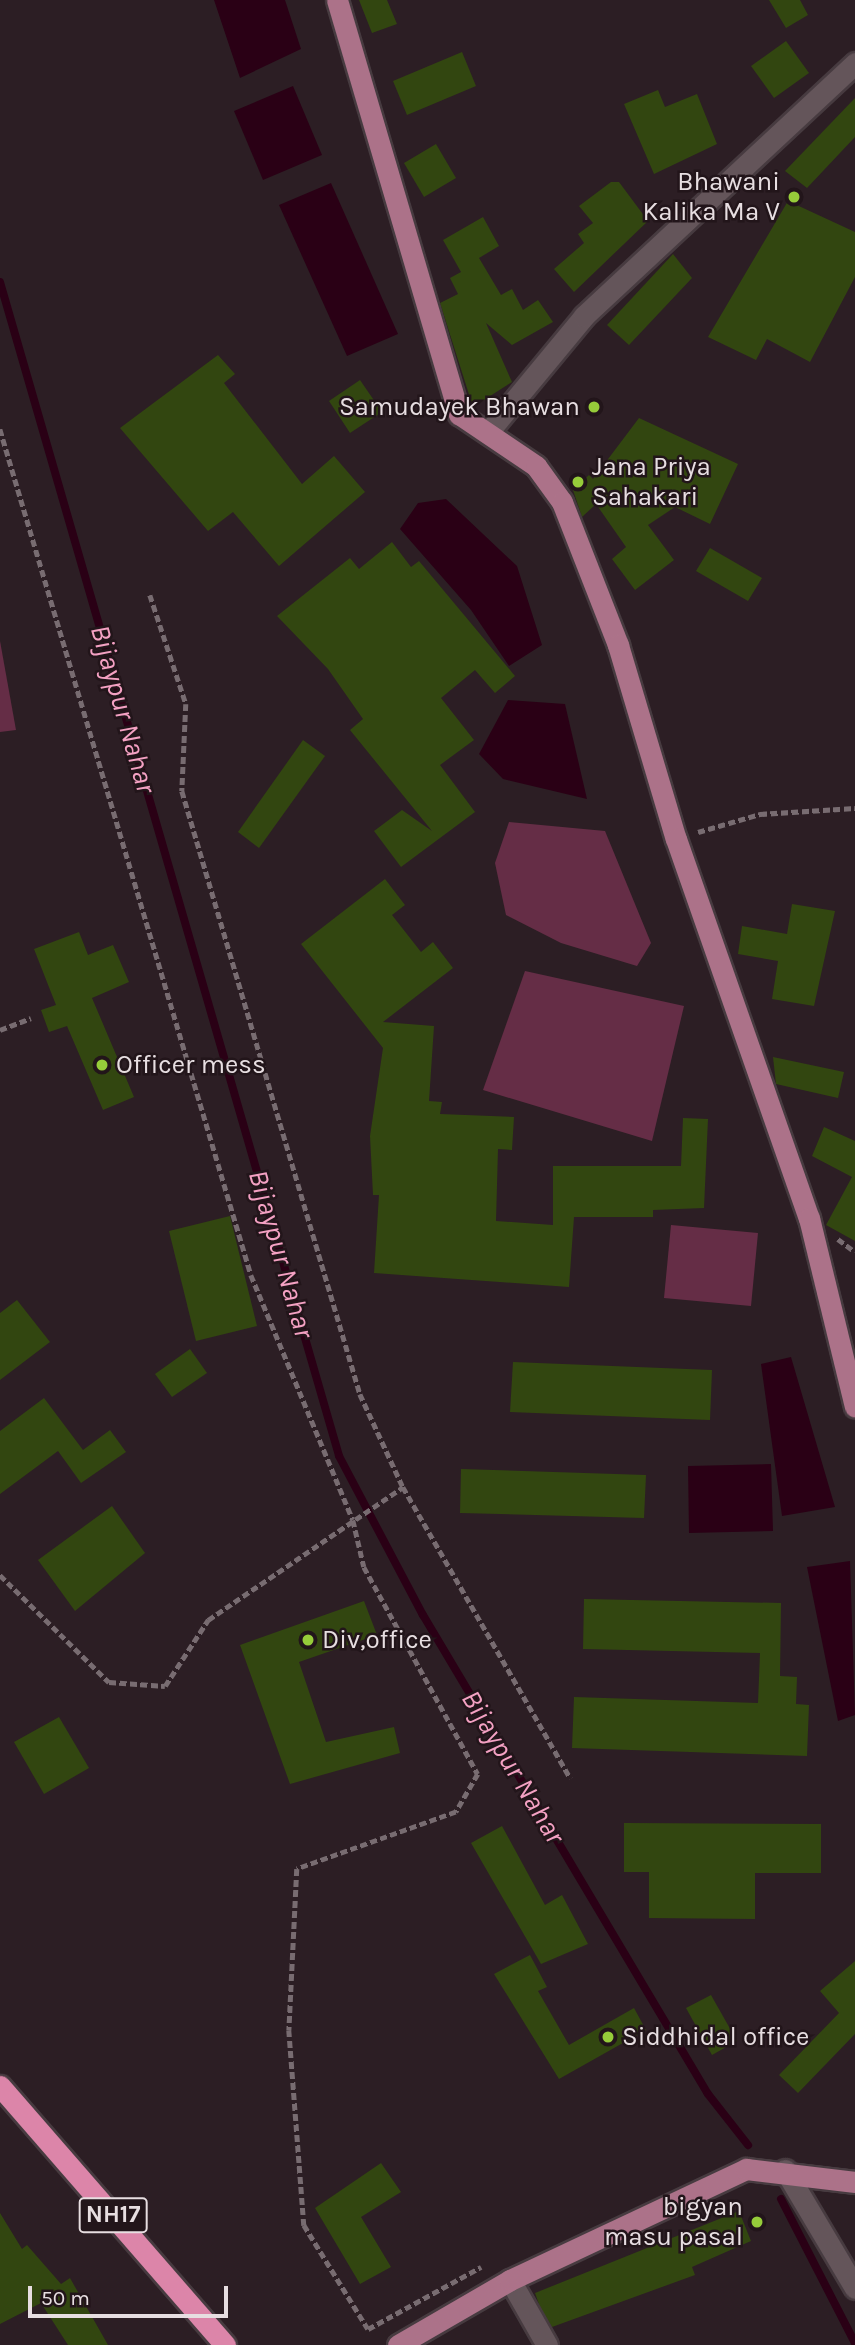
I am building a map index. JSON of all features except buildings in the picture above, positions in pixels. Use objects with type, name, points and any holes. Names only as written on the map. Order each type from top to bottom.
[{"type":"highway","name":"NH17","points":[[0,2086],[225,2345]]},
{"type":"main road","points":[[337,0],[459,414],[489,431],[536,466],[562,502],[618,645],[676,839],[809,1218],[855,1406]]},
{"type":"main road","points":[[398,2345],[510,2280],[746,2169],[785,2170],[855,2182]]},
{"type":"street","points":[[489,431],[584,317],[855,63]]},
{"type":"street","points":[[785,2170],[855,2288]]},
{"type":"street","points":[[510,2280],[547,2345]]},
{"type":"path","points":[[0,429],[251,1275],[353,1520],[364,1567],[478,1774],[456,1812],[297,1869],[289,2030],[304,2225],[368,2329],[492,2261],[510,2280]]},
{"type":"path","points":[[150,595],[186,704],[182,791],[328,1298],[360,1394],[403,1488],[570,1778]]},
{"type":"path","points":[[676,839],[760,814],[855,808]]},
{"type":"path","points":[[0,1030],[31,1018]]},
{"type":"path","points":[[0,1575],[109,1682],[165,1686],[208,1620],[403,1488]]},
{"type":"shaded area","points":[[214,0],[285,0],[301,49],[240,78]]},
{"type":"shaded area","points":[[293,86],[322,155],[263,180],[234,111]]},
{"type":"shaded area","points":[[331,183],[398,334],[347,356],[279,205]]},
{"type":"shaded area","points":[[446,499],[517,566],[542,645],[509,666],[471,610],[400,529],[418,503]]},
{"type":"shaded area","points":[[0,641],[16,730],[0,732]]},
{"type":"shaded area","points":[[508,700],[565,704],[587,799],[503,779],[479,754]]},
{"type":"shaded area","points":[[509,822],[605,831],[651,943],[637,966],[561,943],[506,915],[495,863]]},
{"type":"shaded area","points":[[525,971],[684,1006],[652,1141],[483,1090]]},
{"type":"shaded area","points":[[671,1225],[758,1233],[751,1306],[664,1298]]},
{"type":"shaded area","points":[[791,1357],[835,1507],[782,1516],[761,1364]]},
{"type":"shaded area","points":[[771,1464],[773,1531],[689,1533],[688,1466]]},
{"type":"shaded area","points":[[850,1561],[855,1715],[838,1721],[807,1567]]},
{"type":"waterway","name":"Bijaypur Nahar","points":[[0,282],[339,1456],[423,1615],[708,2094],[748,2145]]},
{"type":"waterway","name":"Bijaypur Nahar","points":[[781,2199],[855,2343]]},
{"type":"place","name":"Bhawani Kalika Ma V","points":[[794,197]]},
{"type":"place","name":"Samudayek Bhawan","points":[[594,407]]},
{"type":"place","name":"Jana Priya Sahakari","points":[[578,482]]},
{"type":"place","name":"Officer mess","points":[[102,1065]]},
{"type":"place","name":"Div,office","points":[[308,1640]]},
{"type":"place","name":"Siddhidal office","points":[[608,2037]]},
{"type":"place","name":"bigyan masu pasal","points":[[757,2222]]}]
